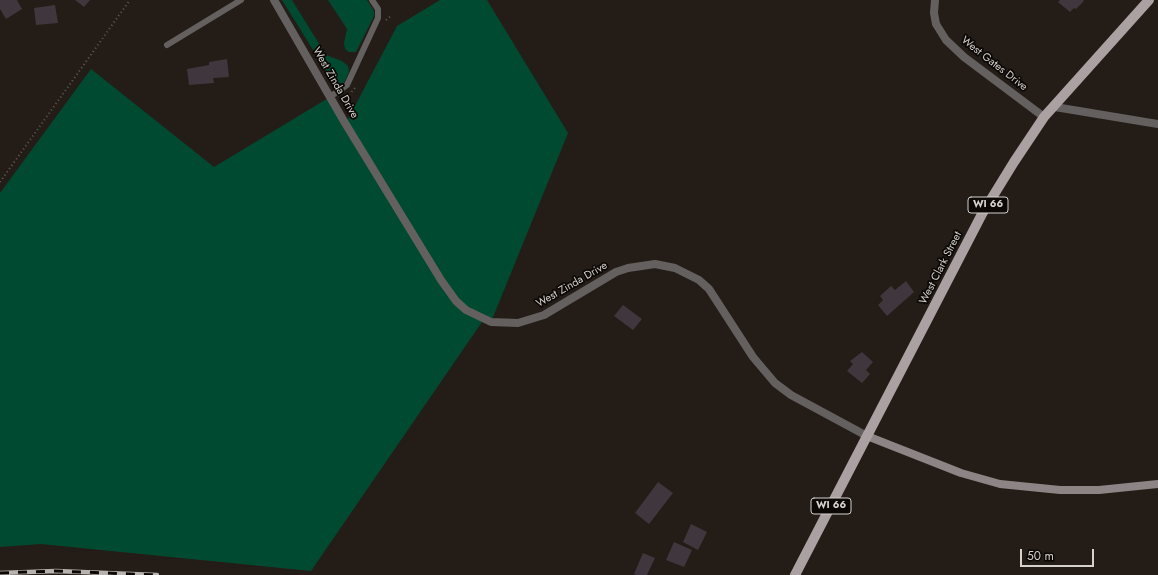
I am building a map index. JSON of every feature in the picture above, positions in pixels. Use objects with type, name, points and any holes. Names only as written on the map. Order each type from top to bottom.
[{"type":"main road","name":"West Clark Street","points":[[795,575],[982,214],[1014,162],[1044,117],[1055,107],[1149,0]]},
{"type":"street","name":"West Zinda Drive","points":[[274,0],[330,97],[441,280],[456,301],[466,310],[491,322],[518,323],[544,315],[616,272],[628,268],[655,264],[675,268],[699,280],[709,290],[753,357],[775,383],[791,395],[867,436]]},
{"type":"street","name":"West Gates Drive","points":[[935,0],[934,12],[936,24],[946,40],[964,57],[1044,117]]},
{"type":"street","points":[[1055,107],[1158,124]]},
{"type":"street","points":[[867,436],[961,473],[1000,484],[1060,490],[1099,490],[1158,484]]},
{"type":"lane","points":[[167,45],[242,0]]},
{"type":"lane","points":[[330,97],[348,85],[378,18],[378,10],[372,0]]},
{"type":"path","points":[[0,182],[130,0]]},
{"type":"green space","points":[[282,0],[292,0],[326,55],[342,61],[348,66],[349,72],[344,83],[336,84],[333,82]]},
{"type":"green space","points":[[328,0],[367,0],[374,11],[374,16],[356,52],[349,52],[345,49],[344,43],[347,29]]},
{"type":"green space","points":[[440,0],[487,0],[568,133],[491,322],[484,319],[311,571],[41,544],[0,547],[0,193],[91,69],[214,167],[330,97],[346,123],[397,26]]},
{"type":"building","points":[[0,0],[17,0],[22,9],[6,19],[0,9]]},
{"type":"building","points":[[75,0],[90,0],[84,7]]},
{"type":"building","points":[[1060,0],[1084,1],[1076,9],[1074,8],[1070,12],[1058,2]]},
{"type":"building","points":[[55,5],[58,23],[36,25],[34,8]]},
{"type":"building","points":[[227,59],[229,77],[213,78],[214,83],[189,85],[187,69],[209,65],[209,62]]},
{"type":"building","points":[[906,281],[914,292],[887,316],[878,305],[883,300],[880,296],[891,286],[895,290]]},
{"type":"building","points":[[623,305],[642,319],[633,330],[614,316]]},
{"type":"building","points":[[862,352],[873,362],[866,370],[870,374],[862,383],[847,371],[853,364],[850,361]]},
{"type":"building","points":[[658,482],[673,493],[649,524],[635,513]]},
{"type":"building","points":[[691,524],[707,532],[698,550],[683,542]]},
{"type":"building","points":[[674,542],[692,550],[684,567],[666,560]]},
{"type":"building","points":[[643,553],[655,558],[647,575],[634,574]]},
{"type":"railway","points":[[0,573],[56,571],[157,575]]}]
